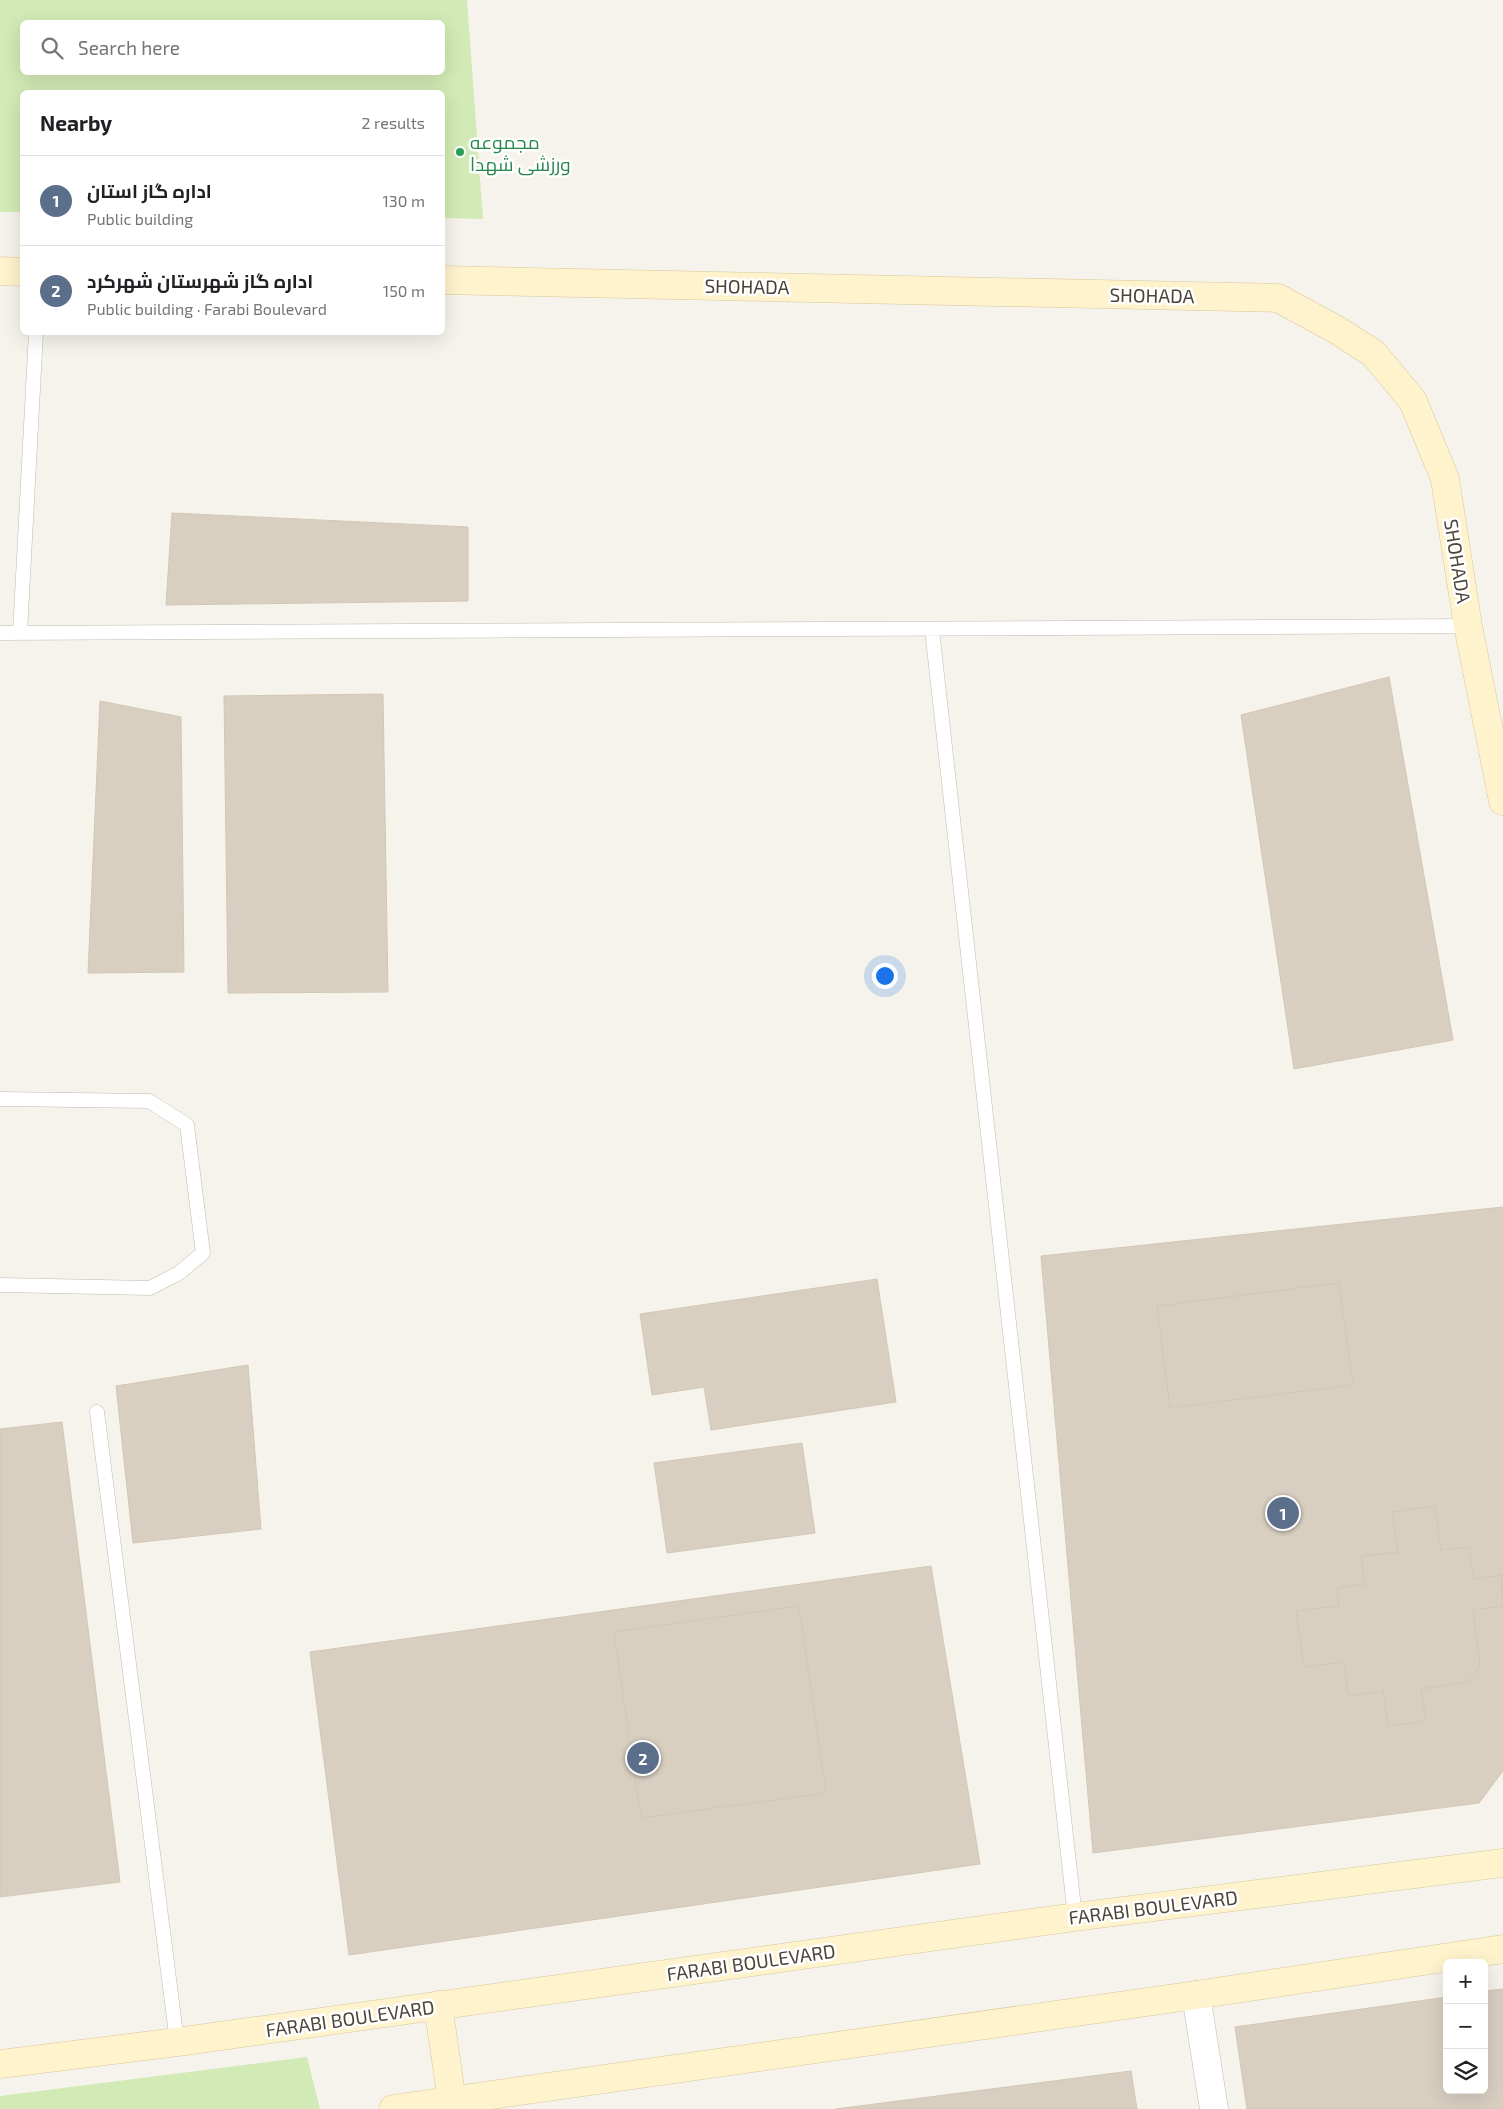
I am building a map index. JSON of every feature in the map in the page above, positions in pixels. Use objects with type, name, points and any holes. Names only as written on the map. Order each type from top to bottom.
[{"type":"main road","points":[[0,272],[20,272]]},
{"type":"main road","name":"SHOHADA","points":[[445,280],[1278,298],[1337,330],[1374,354],[1413,401],[1445,479],[1468,626],[1503,801]]},
{"type":"main road","name":"FARABI BOULEVARD","points":[[0,2064],[177,2042],[1075,1917],[1503,1863]]},
{"type":"main road","points":[[392,2109],[452,2105],[1503,1949]]},
{"type":"main road","points":[[438,2005],[452,2105]]},
{"type":"street","points":[[1196,1995],[1214,2109]]},
{"type":"lane","points":[[20,633],[36,335]]},
{"type":"lane","points":[[0,633],[1468,626]]},
{"type":"lane","points":[[932,630],[1075,1917]]},
{"type":"lane","points":[[0,1100],[149,1101],[187,1125],[203,1253],[179,1273],[150,1288],[0,1285]]},
{"type":"lane","points":[[97,1412],[177,2042]]},
{"type":"green space","name":"مجموعه ورزشی شهدا","points":[[0,0],[467,0],[483,219],[445,218],[445,90],[20,90],[20,212],[0,212]]},
{"type":"green space","points":[[307,2057],[320,2109],[0,2109],[0,2096]]},
{"type":"building","points":[[172,513],[468,527],[468,601],[166,605]]},
{"type":"building","points":[[1389,677],[1453,1040],[1294,1069],[1241,715]]},
{"type":"building","points":[[383,694],[388,992],[228,993],[224,696]]},
{"type":"building","points":[[100,701],[181,717],[184,972],[88,973]]},
{"type":"building","points":[[1503,1207],[1503,1771],[1479,1803],[1093,1853],[1041,1256]]},
{"type":"building","points":[[877,1279],[896,1402],[711,1430],[704,1387],[652,1395],[640,1314]]},
{"type":"building","points":[[1339,1283],[1353,1385],[1170,1408],[1157,1306]]},
{"type":"building","points":[[248,1365],[261,1529],[133,1543],[116,1386]]},
{"type":"building","points":[[62,1422],[120,1882],[0,1897],[0,1429]]},
{"type":"building","points":[[802,1443],[815,1533],[667,1553],[654,1463]]},
{"type":"building","points":[[1435,1506],[1441,1550],[1469,1547],[1474,1579],[1501,1575],[1503,1606],[1473,1610],[1480,1665],[1468,1682],[1421,1689],[1426,1721],[1388,1726],[1383,1691],[1348,1696],[1344,1662],[1304,1667],[1296,1611],[1339,1606],[1337,1588],[1365,1584],[1361,1556],[1398,1552],[1392,1512]]},
{"type":"building","points":[[931,1566],[980,1864],[349,1955],[310,1652]]},
{"type":"building","points":[[799,1606],[826,1793],[641,1818],[614,1632]]},
{"type":"building","points":[[1503,1989],[1503,2109],[1247,2109],[1235,2027],[1443,1998],[1443,2094],[1488,2094],[1488,1991]]},
{"type":"building","points":[[1131,2071],[1137,2109],[836,2109]]},
{"type":"place","name":"مجموعه ورزشی شهدا","points":[[460,152]]},
{"type":"place","name":"اداره گاز استان","points":[[1283,1513]]},
{"type":"place","name":"اداره گاز شهرستان شهرکرد","points":[[643,1758]]}]
